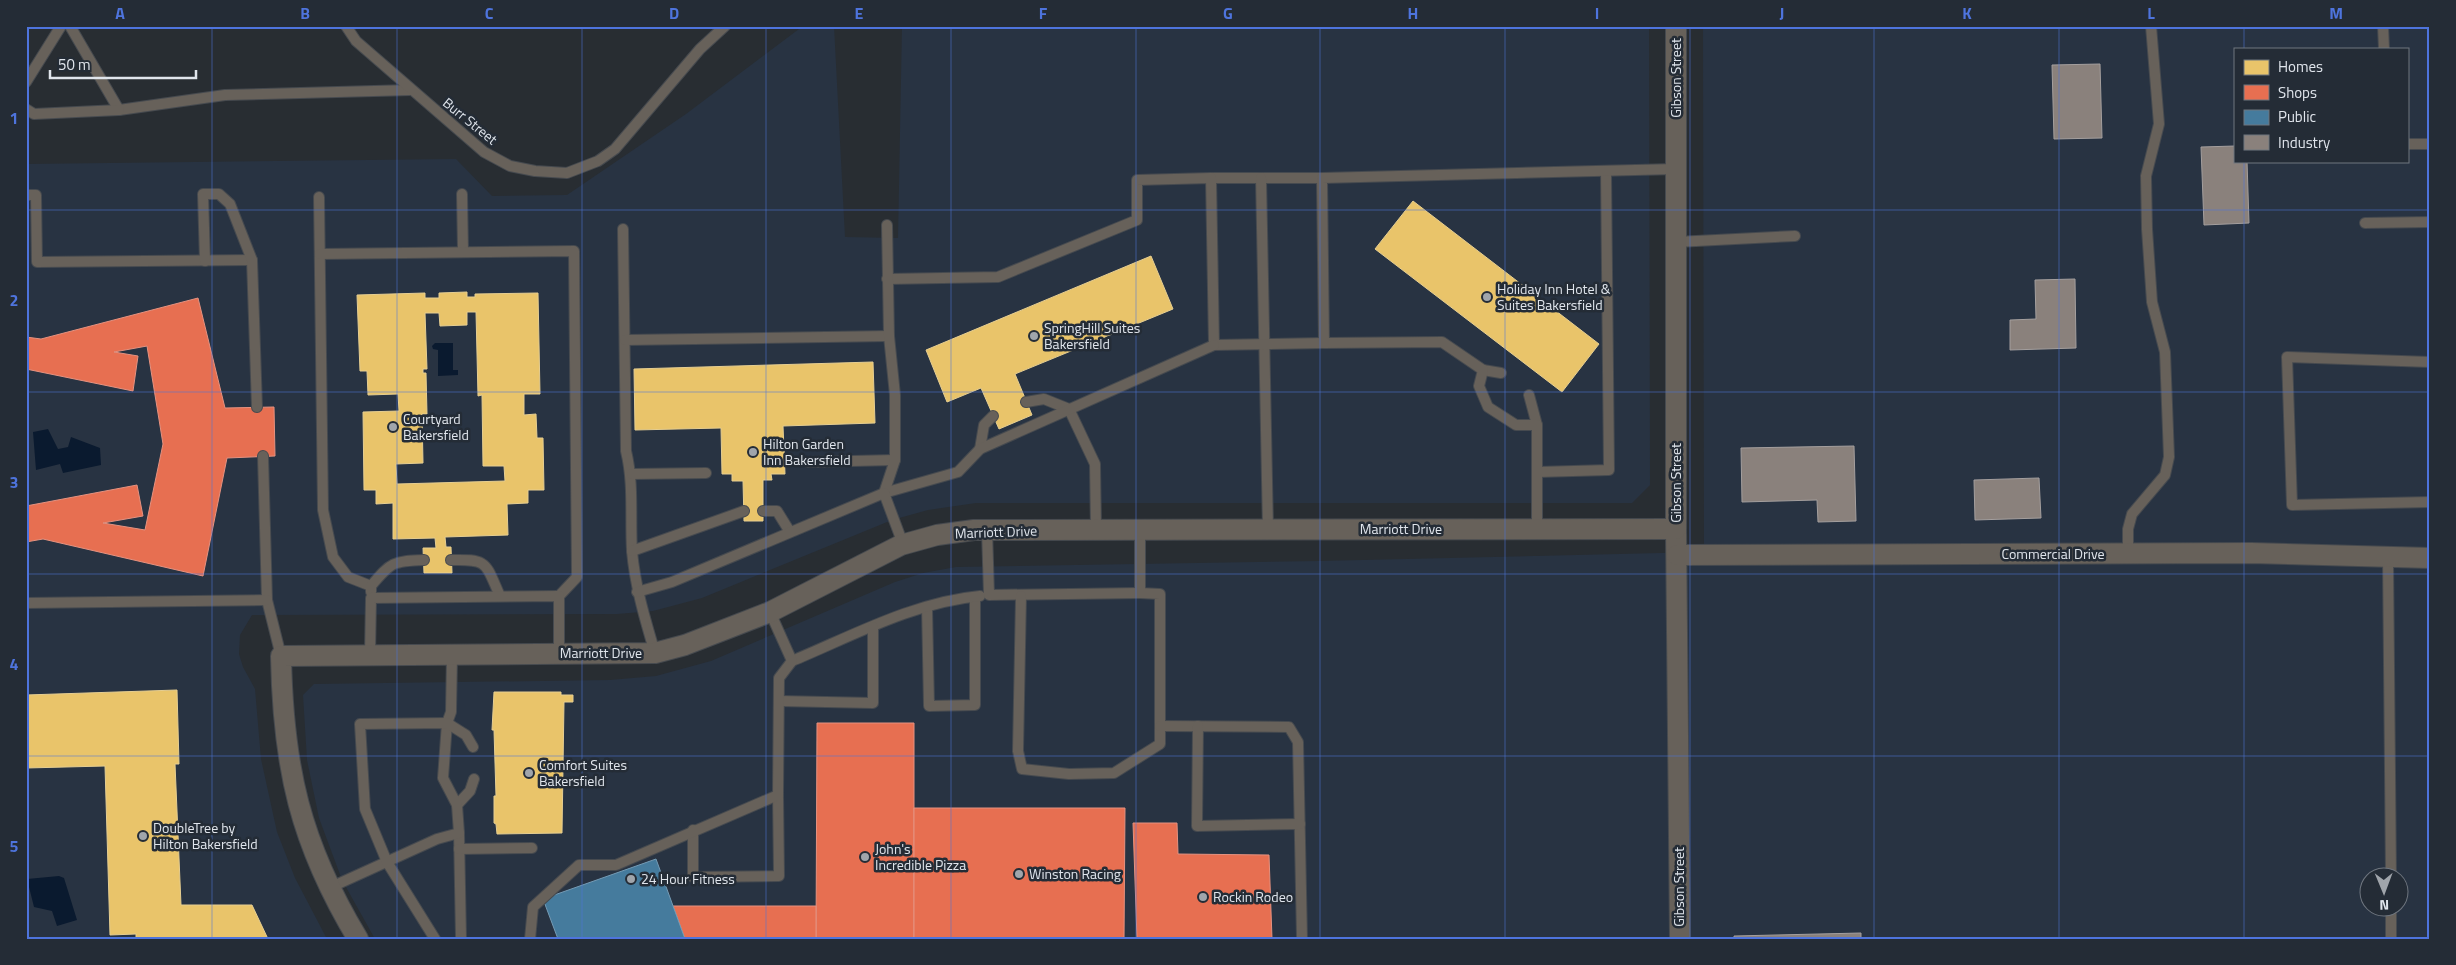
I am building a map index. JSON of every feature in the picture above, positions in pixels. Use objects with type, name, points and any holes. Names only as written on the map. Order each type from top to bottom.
[{"type":"street","name":"Gibson Street","points":[[1676,26],[1676,555],[1680,939]]},
{"type":"street","name":"Marriott Drive","points":[[281,656],[655,653],[685,645],[770,612],[903,544],[937,535],[987,530],[1676,529]]},
{"type":"street","name":"Commercial Drive","points":[[1676,555],[2251,553],[2430,558]]},
{"type":"street","points":[[281,656],[284,722],[290,769],[300,815],[329,888],[358,939]]},
{"type":"lane","points":[[26,82],[61,26]]},
{"type":"lane","points":[[70,26],[119,110]]},
{"type":"lane","name":"Burr Street","points":[[346,26],[356,41],[484,152],[510,166],[535,171],[567,173],[598,162],[614,150],[700,49],[725,26]]},
{"type":"lane","points":[[2128,554],[2128,529],[2132,514],[2165,475],[2169,457],[2165,352],[2152,302],[2147,229],[2146,176],[2159,124],[2151,26]]},
{"type":"lane","points":[[2383,26],[2384,48]]},
{"type":"lane","points":[[26,109],[34,114],[119,110],[225,95],[411,90]]},
{"type":"lane","points":[[2408,144],[2430,144]]},
{"type":"lane","points":[[887,279],[998,277],[1136,220],[1137,180],[1322,178],[1676,169]]},
{"type":"lane","points":[[1537,472],[1609,470],[1606,171]]},
{"type":"lane","points":[[1211,178],[1214,345]]},
{"type":"lane","points":[[1262,178],[1268,530]]},
{"type":"lane","points":[[1322,178],[1324,343]]},
{"type":"lane","points":[[204,261],[202,194],[219,194],[230,204],[252,260],[257,407]]},
{"type":"lane","points":[[462,194],[463,252]]},
{"type":"lane","points":[[26,195],[36,195],[37,262],[252,260]]},
{"type":"lane","points":[[319,197],[323,510],[334,557],[348,577],[371,586]]},
{"type":"lane","points":[[2365,223],[2430,222]]},
{"type":"lane","points":[[887,225],[889,336],[896,395],[895,460],[884,493],[903,544]]},
{"type":"lane","points":[[623,229],[626,451],[632,474],[632,551],[637,592],[655,653]]},
{"type":"lane","points":[[1676,242],[1795,236]]},
{"type":"lane","points":[[320,254],[574,250],[577,577],[558,596],[371,598]]},
{"type":"lane","points":[[625,340],[889,336]]},
{"type":"lane","points":[[637,592],[672,582],[884,493],[958,472],[980,449],[1214,345],[1442,342],[1483,370],[1501,373]]},
{"type":"lane","points":[[2430,362],[2287,357],[2292,505],[2430,502]]},
{"type":"lane","points":[[1483,370],[1479,386],[1488,407],[1516,425],[1537,425]]},
{"type":"lane","points":[[1529,395],[1537,425],[1537,529]]},
{"type":"lane","points":[[1026,402],[1044,399],[1069,409],[1095,464],[1096,530]]},
{"type":"lane","points":[[980,449],[984,426],[993,416]]},
{"type":"lane","points":[[263,456],[267,600],[281,656]]},
{"type":"lane","points":[[808,462],[895,460]]},
{"type":"lane","points":[[632,474],[706,473]]},
{"type":"lane","points":[[632,551],[744,511]]},
{"type":"lane","points":[[763,511],[778,511],[790,532]]},
{"type":"lane","points":[[987,530],[989,596]]},
{"type":"lane","points":[[1140,530],[1140,594]]},
{"type":"lane","points":[[2388,558],[2391,868]]},
{"type":"lane","points":[[370,655],[371,586],[386,568],[398,561],[424,560]]},
{"type":"lane","points":[[451,560],[476,560],[487,567],[500,596]]},
{"type":"lane","points":[[693,830],[693,876],[779,876],[779,678],[792,661],[873,627],[955,598],[989,596],[1160,594],[1160,744],[1114,773],[1069,774],[1022,769],[1018,751],[1021,596]]},
{"type":"lane","points":[[558,596],[559,653]]},
{"type":"lane","points":[[927,607],[929,706],[975,706],[975,597]]},
{"type":"lane","points":[[26,603],[267,600]]},
{"type":"lane","points":[[770,612],[792,661]]},
{"type":"lane","points":[[779,701],[873,703],[873,627]]},
{"type":"lane","points":[[452,655],[452,712],[447,724],[443,778],[457,805],[460,849],[461,939]]},
{"type":"lane","points":[[435,939],[387,862],[365,809],[360,724],[447,724],[466,734],[473,747]]},
{"type":"lane","points":[[1160,726],[1289,727],[1298,742],[1302,939]]},
{"type":"lane","points":[[1198,726],[1197,826],[1300,824]]},
{"type":"lane","points":[[457,805],[470,791],[474,779]]},
{"type":"lane","points":[[530,939],[533,907],[579,865],[616,864],[778,795]]},
{"type":"lane","points":[[329,888],[437,839],[459,833]]},
{"type":"lane","points":[[460,849],[532,848]]},
{"type":"lane","points":[[2391,918],[2391,939]]},
{"type":"shaded area","points":[[803,26],[834,26],[845,237],[898,238],[902,26],[1649,26],[1650,485],[1632,503],[976,503],[928,510],[892,520],[702,598],[653,611],[617,614],[252,615],[240,635],[239,654],[243,667],[255,689],[261,759],[277,832],[295,878],[327,939],[26,939],[26,164],[456,159],[492,196],[567,195],[686,114]]},
{"type":"shaded area","points":[[1703,26],[2430,26],[2430,939],[375,939],[342,880],[319,818],[307,760],[303,695],[314,684],[610,680],[656,676],[711,661],[895,582],[923,573],[956,567],[1704,552]]},
{"type":"shaded area","points":[[435,343],[453,343],[453,370],[458,370],[458,375],[438,376],[438,350],[433,349],[432,346]]},
{"type":"shaded area","points":[[48,429],[58,449],[68,447],[71,437],[100,448],[101,465],[63,473],[60,464],[36,470],[33,432]]},
{"type":"shaded area","points":[[59,876],[64,878],[77,920],[57,926],[52,911],[34,907],[27,879]]},
{"type":"building: Homes","name":"Holiday Inn Hotel & Suites Bakersfield","points":[[1413,201],[1599,344],[1562,392],[1375,249]]},
{"type":"building: Homes","name":"SpringHill Suites Bakersfield","points":[[1151,256],[1173,309],[1015,374],[1032,415],[999,429],[981,388],[947,402],[926,350]]},
{"type":"building: Homes","name":"Courtyard Bakersfield","points":[[467,292],[467,297],[475,297],[475,294],[538,293],[540,394],[524,394],[524,415],[536,414],[537,438],[543,438],[544,490],[528,490],[528,503],[507,504],[508,535],[445,537],[446,547],[451,547],[452,573],[424,573],[423,548],[436,548],[435,538],[393,539],[393,503],[376,504],[376,490],[364,490],[363,412],[399,411],[398,394],[368,395],[367,371],[360,371],[357,295],[425,293],[425,298],[439,298],[439,293]],"holes":[[[467,312],[476,312],[478,396],[482,395],[483,466],[504,466],[505,481],[397,484],[396,464],[423,463],[422,414],[427,414],[426,373],[423,373],[423,369],[427,369],[425,313],[439,313],[440,326],[467,325]]]},
{"type":"building: Homes","name":"Hilton Garden Inn Bakersfield","points":[[873,362],[875,423],[783,426],[785,474],[771,474],[772,480],[763,480],[763,521],[744,521],[743,481],[732,481],[732,474],[722,474],[721,428],[635,430],[634,369]]},
{"type":"building: Homes","name":"DoubleTree by Hilton Bakersfield","points":[[177,690],[179,764],[175,764],[181,905],[252,905],[268,939],[136,939],[136,934],[110,935],[105,766],[26,768],[26,695]]},
{"type":"building: Homes","name":"Comfort Suites Bakersfield","points":[[494,692],[561,692],[561,695],[573,695],[573,702],[564,702],[562,833],[497,834],[496,824],[494,823],[494,796],[496,796],[494,730],[492,730]]},
{"type":"building: Shops","points":[[198,298],[225,408],[274,407],[275,456],[227,458],[203,576],[43,539],[26,542],[26,506],[137,485],[143,516],[103,523],[145,530],[163,444],[147,346],[114,352],[138,356],[133,391],[26,369],[26,337],[41,339]]},
{"type":"building: Shops","name":"John's Incredible Pizza","points":[[817,723],[914,723],[914,939],[816,939]]},
{"type":"building: Shops","name":"Winston Racing","points":[[914,808],[1125,808],[1124,939],[914,939]]},
{"type":"building: Shops","name":"Rockin Rodeo","points":[[1133,823],[1177,823],[1178,854],[1269,855],[1272,939],[1137,939]]},
{"type":"building: Shops","points":[[673,906],[816,906],[816,939],[685,939]]},
{"type":"building: Public","name":"24 Hour Fitness","points":[[656,859],[685,939],[558,939],[543,899]]},
{"type":"building: Industry","points":[[2100,64],[2102,138],[2054,139],[2052,65]]},
{"type":"building: Industry","points":[[2234,146],[2234,162],[2247,162],[2249,223],[2204,225],[2201,147]]},
{"type":"building: Industry","points":[[2075,279],[2076,348],[2010,350],[2010,320],[2036,319],[2035,280]]},
{"type":"building: Industry","points":[[1854,446],[1856,521],[1818,522],[1817,500],[1742,502],[1741,448]]},
{"type":"building: Industry","points":[[2039,478],[2041,518],[1975,520],[1974,480]]},
{"type":"building: Industry","points":[[1861,933],[1861,939],[1734,939],[1734,936]]},
{"type":"place","name":"Holiday Inn Hotel & Suites Bakersfield","points":[[1487,297]]},
{"type":"place","name":"SpringHill Suites Bakersfield","points":[[1034,336]]},
{"type":"place","name":"Courtyard Bakersfield","points":[[393,427]]},
{"type":"place","name":"Hilton Garden Inn Bakersfield","points":[[753,452]]},
{"type":"place","name":"Comfort Suites Bakersfield","points":[[529,773]]},
{"type":"place","name":"DoubleTree by Hilton Bakersfield","points":[[143,836]]},
{"type":"place","name":"John's Incredible Pizza","points":[[865,857]]},
{"type":"place","name":"Winston Racing","points":[[1019,874]]},
{"type":"place","name":"24 Hour Fitness","points":[[631,879]]},
{"type":"place","name":"Rockin Rodeo","points":[[1203,897]]}]
